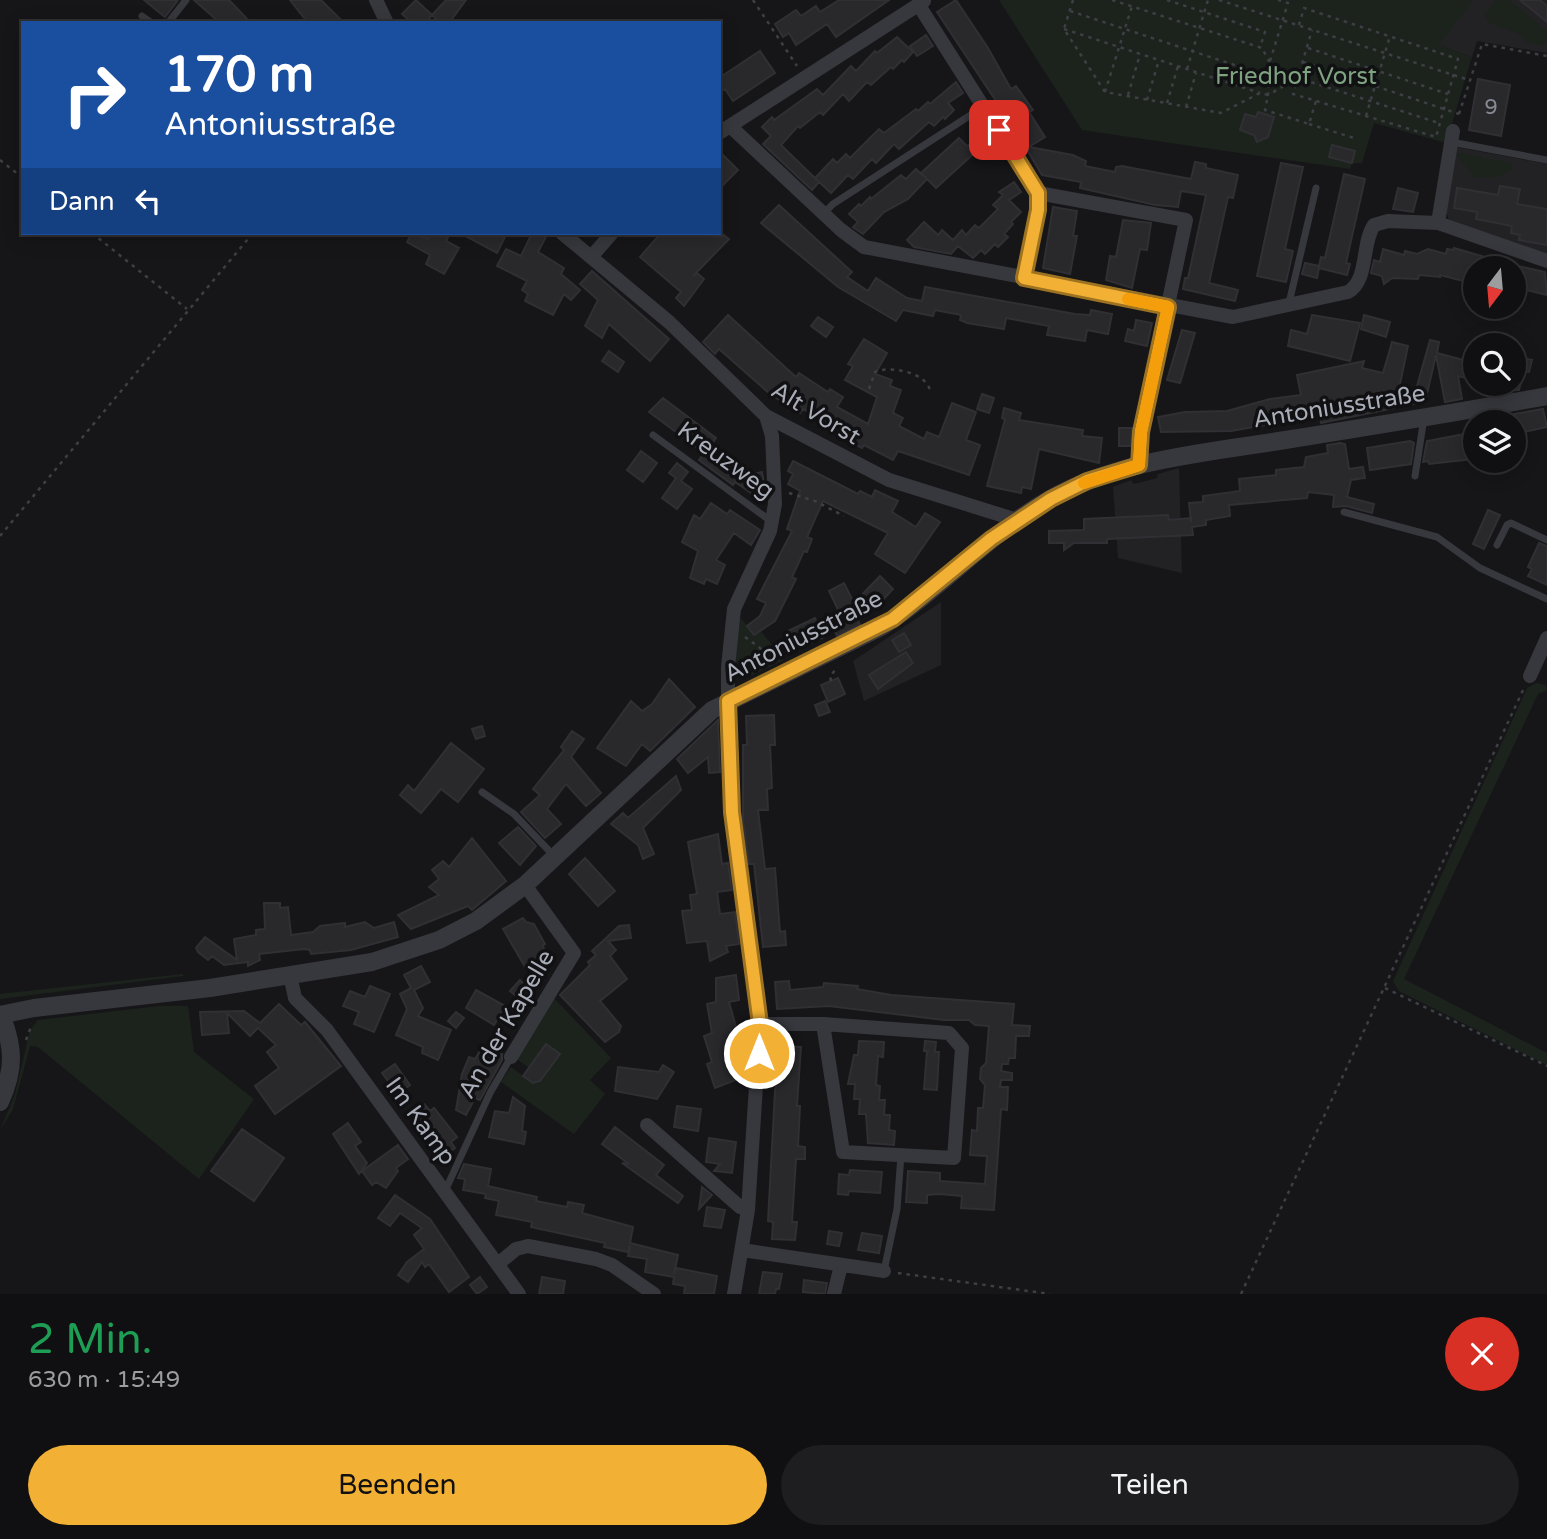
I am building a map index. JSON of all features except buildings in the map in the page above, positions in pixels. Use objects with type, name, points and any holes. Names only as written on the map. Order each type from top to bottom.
[{"type":"street","points":[[376,0],[386,21]]},
{"type":"street","points":[[1024,278],[1038,210],[1038,193],[921,2],[725,129],[849,238],[872,250],[1168,307],[1233,317],[1353,290],[1359,281],[1370,231],[1377,223],[1438,223],[1547,261]]},
{"type":"street","points":[[1438,223],[1452,136]]},
{"type":"street","points":[[1038,193],[1186,220],[1141,432],[1139,465]]},
{"type":"street","name":"Alt Vorst","points":[[565,235],[669,322],[766,416],[889,480],[1017,520]]},
{"type":"street","points":[[592,256],[610,235]]},
{"type":"street","name":"Antoniusstraße","points":[[1,1015],[34,1008],[290,975],[372,962],[418,949],[460,930],[525,886],[681,736],[712,710],[893,619],[1017,520],[1087,481],[1139,465],[1547,396]]},
{"type":"street","name":"Kreuzweg","points":[[734,1294],[748,1210],[760,1024],[732,812],[728,701],[730,633],[734,608],[772,522],[775,489],[772,436],[766,416]]},
{"type":"street","points":[[1530,676],[1547,638]]},
{"type":"street","name":"An der Kapelle","points":[[511,1057],[574,953],[525,886]]},
{"type":"street","name":"Im Kamp","points":[[290,975],[296,998],[327,1030],[519,1294]]},
{"type":"street","points":[[0,1102],[11,1065],[12,1042],[1,1015]]},
{"type":"street","points":[[760,1024],[824,1024],[949,1033],[961,1048],[954,1158],[843,1152],[824,1024]]},
{"type":"street","points":[[647,1125],[740,1207],[748,1210]]},
{"type":"street","points":[[498,1264],[516,1249],[528,1247],[596,1259],[612,1265],[654,1294]]},
{"type":"street","points":[[742,1250],[884,1271]]},
{"type":"street","points":[[834,1294],[841,1265]]},
{"type":"lane","points":[[170,21],[186,0]]},
{"type":"lane","points":[[142,16],[149,21]]},
{"type":"lane","points":[[823,214],[833,204],[984,107]]},
{"type":"lane","points":[[1452,136],[1547,160]]},
{"type":"lane","points":[[1289,304],[1316,188]]},
{"type":"lane","points":[[1415,476],[1424,417]]},
{"type":"lane","name":"Kreuzweg","points":[[653,435],[772,522]]},
{"type":"lane","points":[[1344,512],[1437,537],[1480,568],[1547,599]]},
{"type":"lane","points":[[1496,545],[1507,525],[1511,523],[1547,540]]},
{"type":"lane","points":[[482,792],[514,814],[556,858]]},
{"type":"lane","name":"An der Kapelle","points":[[444,1192],[490,1093],[511,1057]]},
{"type":"lane","points":[[884,1271],[897,1209],[901,1155]]},
{"type":"path","points":[[753,0],[805,78]]},
{"type":"path","points":[[1063,29],[1073,0]]},
{"type":"path","points":[[1112,0],[1260,47],[1270,63]]},
{"type":"path","points":[[1167,0],[1265,32],[1260,47]]},
{"type":"path","points":[[1187,69],[1208,0]]},
{"type":"path","points":[[1219,0],[1469,80]]},
{"type":"path","points":[[1278,0],[1288,3],[1270,63],[1265,110],[1354,138]]},
{"type":"path","points":[[1105,92],[1132,6]]},
{"type":"path","points":[[1299,26],[1304,8],[1458,59],[1436,136],[1293,93],[1312,30]]},
{"type":"path","points":[[1069,11],[1268,76]]},
{"type":"path","points":[[1063,29],[1268,95],[1298,78],[1440,123]]},
{"type":"path","points":[[1063,29],[1105,92],[1221,113],[1260,93]]},
{"type":"path","points":[[1366,116],[1390,36]]},
{"type":"path","points":[[1452,136],[1482,44],[1547,57]]},
{"type":"path","points":[[1307,47],[1448,94]]},
{"type":"path","points":[[1127,96],[1140,54]]},
{"type":"path","points":[[1147,100],[1159,60]]},
{"type":"path","points":[[1303,62],[1444,107],[1458,114]]},
{"type":"path","points":[[1167,103],[1178,66]]},
{"type":"path","points":[[1186,107],[1197,72]]},
{"type":"path","points":[[1309,124],[1316,101]]},
{"type":"path","points":[[0,160],[21,176]]},
{"type":"path","points":[[94,235],[188,310]]},
{"type":"path","points":[[0,536],[251,235]]},
{"type":"path","points":[[869,389],[876,372],[883,369],[922,378],[928,383],[930,393]]},
{"type":"path","points":[[775,489],[816,501],[844,516]]},
{"type":"path","points":[[730,633],[742,635],[760,648],[778,677]]},
{"type":"path","points":[[831,681],[830,676],[843,664]]},
{"type":"path","points":[[1241,1294],[1530,676]]},
{"type":"path","points":[[1385,988],[1547,1066]]},
{"type":"path","points":[[884,1271],[1050,1294]]},
{"type":"shaded area","points":[[1311,0],[1547,0],[1547,53],[1477,41],[1472,57]]},
{"type":"shaded area","points":[[1455,147],[1547,164],[1547,256],[1450,224],[1446,211]]},
{"type":"shaded area","points":[[1179,468],[1182,573],[1118,558],[1113,487],[1131,480],[1134,484],[1157,478],[1158,474]]},
{"type":"shaded area","points":[[941,602],[941,665],[864,701],[853,661]]},
{"type":"green space","name":"Friedhof Vorst","points":[[999,0],[1474,0],[1438,45],[1472,57],[1446,143],[1374,123],[1362,163],[1352,163],[1350,169],[1082,130]]},
{"type":"green space","points":[[1496,0],[1510,0],[1547,31],[1547,40],[1542,46],[1526,42],[1520,35],[1487,21],[1484,14]]},
{"type":"green space","points":[[1455,152],[1512,163],[1512,170],[1494,178],[1474,177]]},
{"type":"green space","points":[[741,618],[754,635],[760,630],[784,660],[750,676],[742,674],[735,654]]},
{"type":"green space","points":[[1536,683],[1546,685],[1547,690],[1538,694],[1404,979],[1547,1053],[1547,1065],[1399,991],[1393,981],[1527,688]]},
{"type":"green space","points":[[183,976],[0,999],[0,994]]},
{"type":"green space","points":[[554,998],[611,1058],[590,1080],[605,1094],[574,1134],[501,1082],[511,1067],[533,1083],[540,1081],[560,1054],[547,1044],[529,1068],[517,1059]]},
{"type":"green space","points":[[159,1006],[188,1006],[194,1052],[254,1099],[199,1179],[38,1047],[30,1046],[13,1109],[0,1131],[15,1094],[30,1030],[38,1020]]},
{"type":"slow traffic","points":[[1084,483],[1139,465],[1141,432],[1168,307],[1128,299]]},
{"type":"route","points":[[759,1053],[760,1024],[732,812],[728,701],[881,627],[905,611],[991,539],[1051,499],[1087,481],[1139,465],[1141,432],[1168,307],[1024,278],[1038,210],[1038,193],[999,130]]}]
